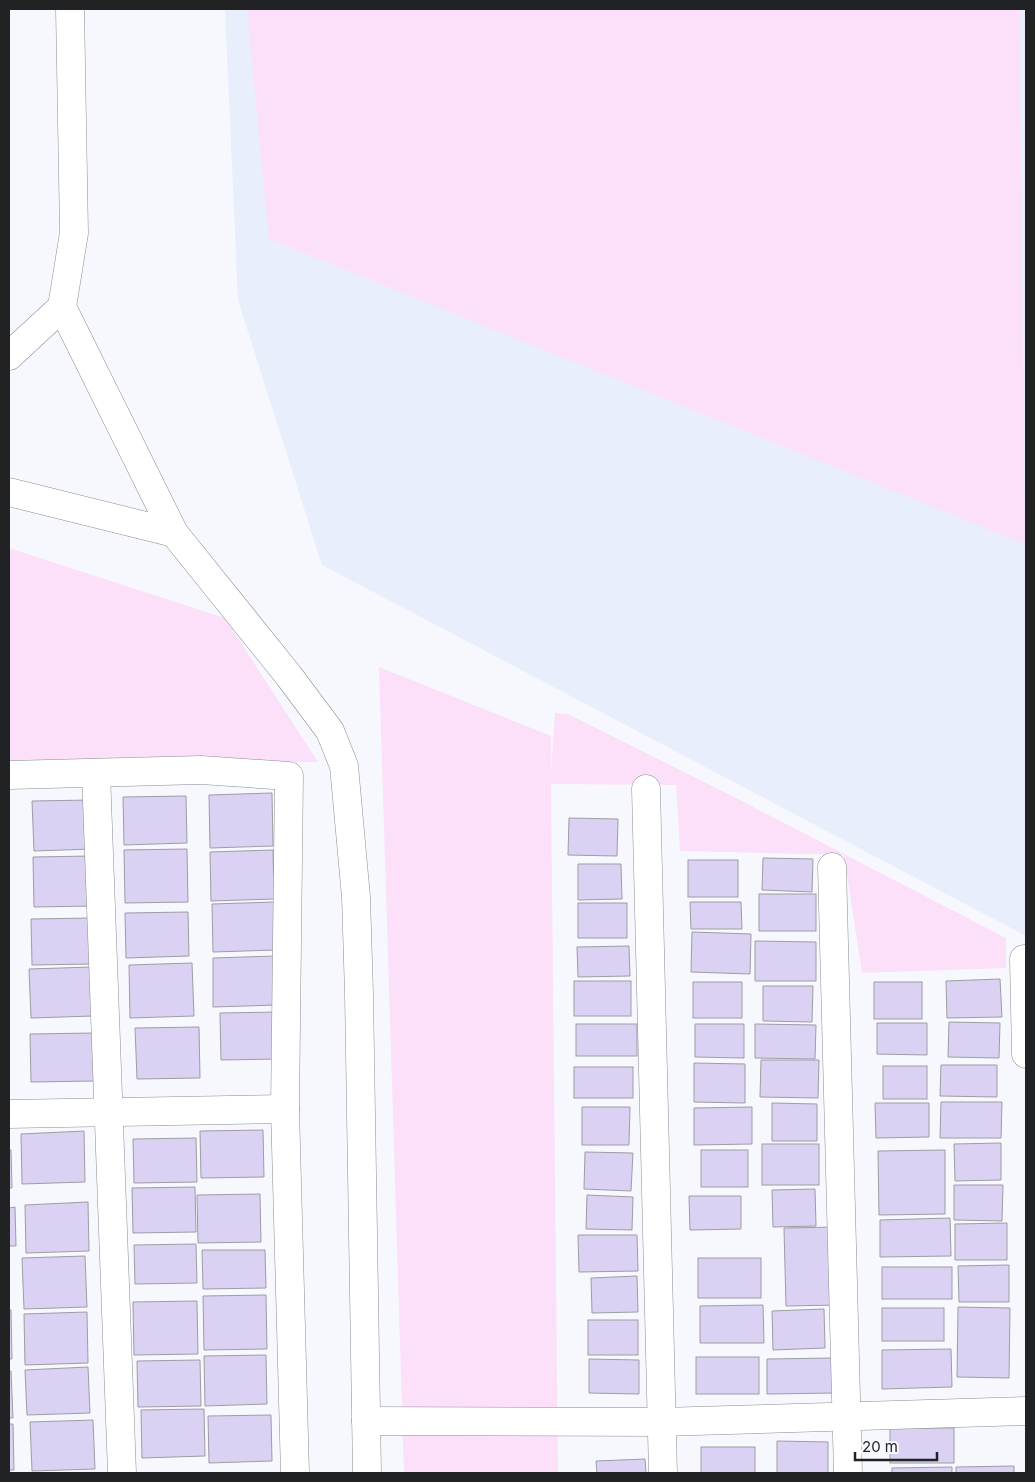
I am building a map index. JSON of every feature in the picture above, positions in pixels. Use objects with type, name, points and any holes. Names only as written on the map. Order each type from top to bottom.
[{"type":"street","points":[[70,9],[74,233],[62,307],[174,533],[289,676],[330,731],[344,766],[356,896],[368,1473]]},
{"type":"street","points":[[9,356],[62,307]]},
{"type":"street","points":[[9,492],[174,533]]},
{"type":"street","points":[[9,775],[201,770],[289,776],[285,1109],[295,1473]]},
{"type":"street","points":[[96,773],[122,1473]]},
{"type":"street","points":[[646,789],[663,1473]]},
{"type":"street","points":[[832,867],[848,1473]]},
{"type":"street","points":[[1024,959],[1026,1054]]},
{"type":"street","points":[[9,1114],[285,1109]]},
{"type":"street","points":[[366,1421],[661,1422],[1026,1411]]},
{"type":"shaded area","points":[[225,9],[1026,9],[1026,936],[322,565],[238,300]]},
{"type":"shaded area","points":[[247,9],[1019,9],[1025,544],[269,239]]},
{"type":"shaded area","points":[[9,548],[225,618],[318,762],[9,762]]},
{"type":"shaded area","points":[[379,667],[551,736],[551,772],[555,713],[568,714],[742,801],[1006,938],[1006,968],[862,973],[844,855],[680,851],[676,785],[551,784],[558,1473],[404,1473]]},
{"type":"building","points":[[272,793],[273,846],[210,848],[209,795]]},
{"type":"building","points":[[186,796],[187,843],[124,845],[123,797]]},
{"type":"building","points":[[90,800],[92,849],[34,851],[32,801]]},
{"type":"building","points":[[569,818],[618,819],[617,856],[568,855]]},
{"type":"building","points":[[187,849],[188,902],[125,903],[124,850]]},
{"type":"building","points":[[273,850],[274,899],[211,901],[210,852]]},
{"type":"building","points":[[91,856],[92,906],[34,907],[33,857]]},
{"type":"building","points":[[763,858],[813,859],[812,892],[762,890]]},
{"type":"building","points":[[688,860],[738,860],[738,897],[688,897]]},
{"type":"building","points":[[578,864],[621,864],[622,899],[578,900]]},
{"type":"building","points":[[759,894],[816,894],[816,931],[759,931]]},
{"type":"building","points":[[275,902],[276,950],[213,952],[212,904]]},
{"type":"building","points":[[690,902],[741,902],[742,929],[691,929]]},
{"type":"building","points":[[578,903],[627,903],[627,938],[578,938]]},
{"type":"building","points":[[188,912],[189,956],[126,958],[125,913]]},
{"type":"building","points":[[91,918],[92,964],[32,965],[31,919]]},
{"type":"building","points":[[692,932],[751,934],[750,974],[691,972]]},
{"type":"building","points":[[755,941],[816,942],[816,981],[755,981]]},
{"type":"building","points":[[629,946],[630,976],[578,977],[577,947]]},
{"type":"building","points":[[275,956],[277,1005],[213,1007],[213,958]]},
{"type":"building","points":[[192,963],[194,1016],[130,1018],[129,965]]},
{"type":"building","points":[[92,967],[93,1016],[31,1018],[29,969]]},
{"type":"building","points":[[1000,979],[1002,1017],[947,1018],[946,981]]},
{"type":"building","points":[[574,981],[631,981],[631,1016],[574,1016]]},
{"type":"building","points":[[693,982],[742,982],[742,1018],[693,1018]]},
{"type":"building","points":[[874,982],[922,982],[922,1019],[874,1019]]},
{"type":"building","points":[[763,986],[813,986],[812,1022],[763,1021]]},
{"type":"building","points":[[277,1012],[279,1059],[221,1060],[220,1013]]},
{"type":"building","points":[[949,1022],[1000,1023],[999,1058],[948,1057]]},
{"type":"building","points":[[877,1023],[927,1023],[927,1055],[877,1054]]},
{"type":"building","points":[[576,1024],[637,1024],[637,1056],[576,1056]]},
{"type":"building","points":[[695,1024],[744,1024],[744,1058],[695,1057]]},
{"type":"building","points":[[755,1024],[816,1025],[815,1059],[755,1058]]},
{"type":"building","points":[[199,1027],[200,1078],[137,1079],[135,1028]]},
{"type":"building","points":[[93,1033],[94,1081],[31,1082],[30,1034]]},
{"type":"building","points":[[761,1060],[819,1060],[818,1098],[760,1097]]},
{"type":"building","points":[[694,1063],[745,1064],[745,1103],[694,1102]]},
{"type":"building","points":[[941,1065],[997,1065],[997,1097],[940,1096]]},
{"type":"building","points":[[883,1066],[927,1066],[927,1099],[883,1099]]},
{"type":"building","points":[[574,1067],[633,1067],[633,1098],[574,1098]]},
{"type":"building","points":[[941,1102],[1002,1102],[1001,1138],[940,1138]]},
{"type":"building","points":[[772,1103],[817,1104],[817,1141],[772,1141]]},
{"type":"building","points":[[875,1103],[929,1103],[929,1137],[876,1138]]},
{"type":"building","points":[[582,1107],[630,1107],[629,1145],[582,1145]]},
{"type":"building","points":[[752,1107],[752,1144],[694,1145],[694,1108]]},
{"type":"building","points":[[263,1130],[264,1177],[201,1178],[200,1131]]},
{"type":"building","points":[[84,1131],[85,1182],[22,1184],[21,1134]]},
{"type":"building","points":[[196,1138],[197,1182],[134,1183],[133,1139]]},
{"type":"building","points":[[1001,1143],[1001,1180],[955,1181],[954,1144]]},
{"type":"building","points":[[762,1144],[819,1144],[819,1185],[762,1185]]},
{"type":"building","points":[[9,1150],[11,1150],[12,1188],[9,1188]]},
{"type":"building","points":[[701,1150],[748,1150],[748,1187],[701,1187]]},
{"type":"building","points":[[945,1150],[945,1214],[879,1215],[878,1151]]},
{"type":"building","points":[[585,1152],[633,1153],[631,1191],[584,1189]]},
{"type":"building","points":[[954,1185],[1003,1185],[1002,1221],[954,1220]]},
{"type":"building","points":[[195,1187],[196,1232],[133,1233],[132,1188]]},
{"type":"building","points":[[815,1189],[816,1226],[773,1227],[772,1190]]},
{"type":"building","points":[[260,1194],[261,1242],[198,1243],[197,1195]]},
{"type":"building","points":[[587,1195],[633,1197],[632,1230],[586,1229]]},
{"type":"building","points":[[689,1196],[741,1196],[741,1229],[690,1230]]},
{"type":"building","points":[[88,1202],[89,1251],[26,1253],[25,1205]]},
{"type":"building","points":[[15,1207],[16,1246],[9,1246],[9,1208]]},
{"type":"building","points":[[950,1218],[951,1256],[880,1257],[880,1220]]},
{"type":"building","points":[[1007,1223],[1007,1260],[955,1260],[955,1224]]},
{"type":"building","points":[[837,1227],[839,1305],[786,1306],[784,1228]]},
{"type":"building","points":[[578,1235],[637,1235],[638,1271],[579,1272]]},
{"type":"building","points":[[196,1244],[197,1283],[135,1284],[134,1245]]},
{"type":"building","points":[[202,1250],[265,1250],[266,1288],[203,1289]]},
{"type":"building","points":[[85,1256],[87,1307],[24,1309],[22,1258]]},
{"type":"building","points":[[698,1258],[761,1258],[761,1298],[698,1298]]},
{"type":"building","points":[[1009,1265],[1009,1302],[959,1302],[958,1266]]},
{"type":"building","points":[[882,1267],[952,1267],[952,1299],[882,1299]]},
{"type":"building","points":[[637,1276],[638,1312],[592,1313],[591,1278]]},
{"type":"building","points":[[266,1295],[267,1349],[204,1350],[203,1296]]},
{"type":"building","points":[[197,1301],[198,1354],[134,1355],[133,1302]]},
{"type":"building","points":[[763,1305],[764,1343],[700,1343],[700,1306]]},
{"type":"building","points":[[958,1307],[1010,1308],[1009,1378],[957,1377]]},
{"type":"building","points":[[882,1308],[944,1308],[944,1341],[882,1341]]},
{"type":"building","points":[[824,1309],[825,1348],[773,1350],[772,1311]]},
{"type":"building","points":[[9,1310],[11,1310],[12,1359],[9,1359]]},
{"type":"building","points":[[87,1312],[88,1363],[25,1365],[24,1314]]},
{"type":"building","points":[[588,1320],[638,1320],[638,1355],[588,1355]]},
{"type":"building","points":[[951,1349],[952,1387],[882,1389],[882,1350]]},
{"type":"building","points":[[266,1355],[267,1404],[205,1406],[204,1356]]},
{"type":"building","points":[[696,1357],[759,1357],[759,1394],[696,1394]]},
{"type":"building","points":[[834,1358],[834,1393],[767,1394],[767,1359]]},
{"type":"building","points":[[589,1359],[639,1360],[639,1394],[589,1393]]},
{"type":"building","points":[[200,1360],[201,1406],[138,1407],[137,1361]]},
{"type":"building","points":[[88,1367],[90,1413],[27,1415],[25,1370]]},
{"type":"building","points":[[9,1371],[11,1371],[13,1418],[9,1418]]},
{"type":"building","points":[[204,1409],[205,1456],[142,1458],[141,1410]]},
{"type":"building","points":[[271,1415],[272,1461],[209,1463],[208,1416]]},
{"type":"building","points":[[93,1420],[95,1469],[32,1471],[30,1422]]},
{"type":"building","points":[[9,1424],[13,1424],[14,1470],[9,1470]]},
{"type":"building","points":[[890,1428],[954,1428],[954,1463],[890,1463]]},
{"type":"building","points":[[777,1441],[828,1442],[828,1473],[777,1473]]},
{"type":"building","points":[[701,1447],[755,1447],[755,1473],[701,1473]]},
{"type":"building","points":[[645,1459],[646,1473],[597,1473],[596,1461]]},
{"type":"building","points":[[1014,1466],[1014,1473],[956,1473],[956,1467]]},
{"type":"building","points":[[952,1467],[952,1473],[892,1473],[892,1468]]}]
